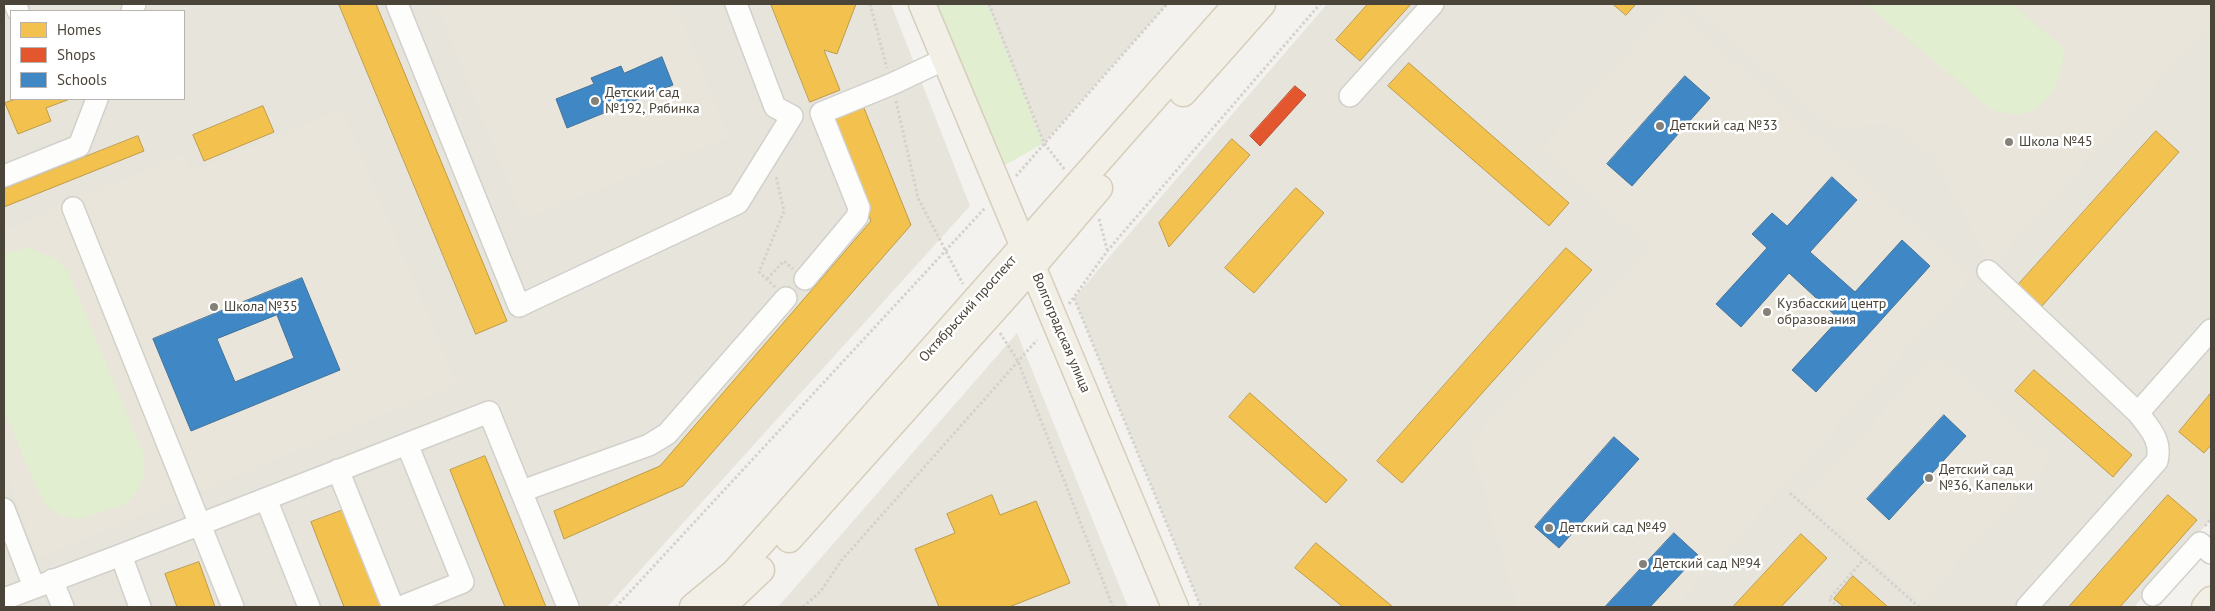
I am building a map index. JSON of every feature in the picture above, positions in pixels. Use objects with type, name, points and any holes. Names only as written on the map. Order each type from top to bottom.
[{"type":"main road","name":"Волгоградская улица","points":[[922,4],[1175,607]]},
{"type":"main road","name":"Октябрьский проспект","points":[[722,607],[746,586],[780,549],[1028,257],[1237,4]]},
{"type":"main road","name":"Октябрьский проспект","points":[[693,607],[734,573],[1262,4]]},
{"type":"main road","points":[[2205,607],[2211,600]]},
{"type":"lane","points":[[397,4],[519,306],[738,203],[792,116]]},
{"type":"lane","points":[[736,4],[775,107],[792,116],[821,113],[892,84],[945,59]]},
{"type":"lane","points":[[1350,96],[1434,4]]},
{"type":"lane","points":[[4,176],[79,146],[97,100]]},
{"type":"lane","points":[[804,280],[857,217],[859,208],[821,113]]},
{"type":"lane","points":[[73,208],[198,525],[233,607]]},
{"type":"lane","points":[[1988,271],[2138,414],[2157,438],[2160,450],[2158,460],[2027,607]]},
{"type":"lane","points":[[522,491],[649,445],[667,434],[786,298]]},
{"type":"lane","points":[[2138,414],[2211,330]]},
{"type":"lane","points":[[4,599],[488,412],[568,607]]},
{"type":"lane","points":[[401,607],[463,582],[407,444]]},
{"type":"lane","points":[[338,470],[393,607]]},
{"type":"lane","points":[[266,499],[309,607]]},
{"type":"lane","points":[[4,509],[43,583],[63,607]]},
{"type":"lane","points":[[2153,595],[2200,543],[2211,553]]},
{"type":"lane","points":[[121,555],[140,607]]},
{"type":"path","points":[[870,4],[892,84],[918,198],[944,252],[968,293]]},
{"type":"path","points":[[989,4],[1044,144],[1071,177]]},
{"type":"path","points":[[1015,177],[1167,4]]},
{"type":"path","points":[[1202,607],[1074,298],[1108,250],[1320,4]]},
{"type":"path","points":[[770,150],[784,210],[759,272],[786,298]]},
{"type":"path","points":[[616,607],[985,208]]},
{"type":"path","points":[[1097,211],[1108,250]]},
{"type":"path","points":[[767,279],[784,261],[804,280]]},
{"type":"path","points":[[998,330],[1018,361],[1113,607]]},
{"type":"path","points":[[803,607],[820,591],[841,562],[1037,340]]},
{"type":"path","points":[[1790,493],[1919,607]]},
{"type":"path","points":[[1840,607],[1829,599],[1864,559]]},
{"type":"shaded area","points":[[4,4],[891,4],[970,206],[607,607],[4,607]]},
{"type":"shaded area","name":"Детский сад №192, Рябинка","points":[[436,4],[676,4],[729,137],[523,219]]},
{"type":"shaded area","points":[[987,4],[1167,4],[1044,143]]},
{"type":"shaded area","points":[[1327,4],[2211,4],[2211,519],[2134,607],[1201,607],[1074,298]]},
{"type":"shaded area","points":[[1671,4],[1972,277],[1676,607],[1517,607],[1470,442],[1650,248],[1540,149]]},
{"type":"shaded area","name":"Школа №45","points":[[1688,4],[2211,4],[2211,19],[2207,28],[1991,268],[1933,156],[1889,123],[1832,128]]},
{"type":"shaded area","name":"Школа №35","points":[[342,109],[457,384],[39,558],[4,470],[4,231],[184,153],[189,173]]},
{"type":"shaded area","points":[[1017,333],[1128,607],[778,607]]},
{"type":"shaded area","name":"Детский сад №36, Капельки","points":[[1936,353],[2053,459],[1921,603],[1805,497]]},
{"type":"green space","points":[[931,4],[987,4],[1044,143],[1000,168]]},
{"type":"green space","points":[[1866,4],[2013,4],[2064,49],[2063,60],[2056,83],[2051,94],[2034,109],[2024,113],[2011,114],[1992,110]]},
{"type":"green space","points":[[28,247],[57,260],[68,272],[144,455],[144,476],[137,492],[125,504],[80,519],[62,516],[43,503],[4,411],[4,254]]},
{"type":"building: Homes","points":[[339,4],[376,4],[507,321],[476,334]]},
{"type":"building: Homes","points":[[771,4],[856,4],[837,54],[824,50],[840,90],[810,102]]},
{"type":"building: Homes","points":[[1368,4],[1411,4],[1360,61],[1336,40]]},
{"type":"building: Homes","points":[[1613,4],[1636,4],[1626,15]]},
{"type":"building: Homes","points":[[1409,63],[1569,203],[1549,226],[1388,86]]},
{"type":"building: Homes","points":[[13,100],[67,100],[46,108],[51,121],[18,134],[5,103]]},
{"type":"building: Homes","points":[[263,106],[274,132],[204,161],[193,135]]},
{"type":"building: Homes","points":[[864,108],[911,225],[683,486],[564,539],[554,511],[660,466],[871,221],[831,121]]},
{"type":"building: Homes","points":[[2156,131],[2179,152],[2042,306],[2018,285]]},
{"type":"building: Homes","points":[[138,136],[144,151],[4,207],[4,189]]},
{"type":"building: Homes","points":[[1232,139],[1250,155],[1169,247],[1159,223]]},
{"type":"building: Homes","points":[[1296,188],[1324,213],[1254,293],[1225,268]]},
{"type":"building: Homes","points":[[1566,248],[1592,270],[1402,483],[1377,461]]},
{"type":"building: Homes","points":[[2034,370],[2132,455],[2113,477],[2015,391]]},
{"type":"building: Homes","points":[[1250,393],[1347,480],[1326,503],[1229,417]]},
{"type":"building: Homes","points":[[2211,393],[2211,445],[2204,453],[2179,432]]},
{"type":"building: Homes","points":[[485,456],[546,607],[505,607],[450,470]]},
{"type":"building: Homes","points":[[992,495],[1000,515],[1036,501],[1070,583],[1009,607],[939,607],[915,549],[955,533],[947,514]]},
{"type":"building: Homes","points":[[2168,495],[2197,520],[2120,607],[2069,607]]},
{"type":"building: Homes","points":[[346,509],[383,607],[344,607],[311,522]]},
{"type":"building: Homes","points":[[1801,534],[1827,558],[1781,607],[1733,607]]},
{"type":"building: Homes","points":[[1316,543],[1393,607],[1343,607],[1295,568]]},
{"type":"building: Homes","points":[[199,562],[215,607],[177,607],[165,574]]},
{"type":"building: Homes","points":[[1853,576],[1888,607],[1844,607],[1834,599]]},
{"type":"building: Shops","points":[[1295,86],[1306,95],[1260,146],[1250,136]]},
{"type":"building: Schools","points":[[662,57],[673,85],[567,128],[556,99],[594,84],[591,78],[621,66],[624,73]]},
{"type":"building: Schools","points":[[1685,76],[1710,98],[1632,186],[1607,164]]},
{"type":"building: Schools","points":[[1832,177],[1857,200],[1810,252],[1855,292],[1902,240],[1930,266],[1816,392],[1792,370],[1839,319],[1789,273],[1741,327],[1716,304],[1767,248],[1752,234],[1772,213],[1787,226]]},
{"type":"building: Schools","points":[[302,278],[340,370],[191,431],[153,339]],"holes":[[[277,315],[294,358],[235,382],[217,339]]]},
{"type":"building: Schools","points":[[1944,415],[1966,436],[1889,520],[1867,499]]},
{"type":"building: Schools","points":[[1614,437],[1639,459],[1559,548],[1535,527]]},
{"type":"building: Schools","points":[[1674,533],[1698,555],[1650,607],[1605,607]]},
{"type":"place","name":"Детский сад №192, Рябинка","points":[[595,101]]},
{"type":"place","name":"Детский сад №33","points":[[1660,126]]},
{"type":"place","name":"Школа №45","points":[[2009,142]]},
{"type":"place","name":"Школа №35","points":[[214,307]]},
{"type":"place","name":"Кузбасский центр образования","points":[[1767,312]]},
{"type":"place","name":"Детский сад №36, Капельки","points":[[1929,478]]},
{"type":"place","name":"Детский сад №49","points":[[1549,528]]},
{"type":"place","name":"Детский сад №94","points":[[1643,564]]}]
